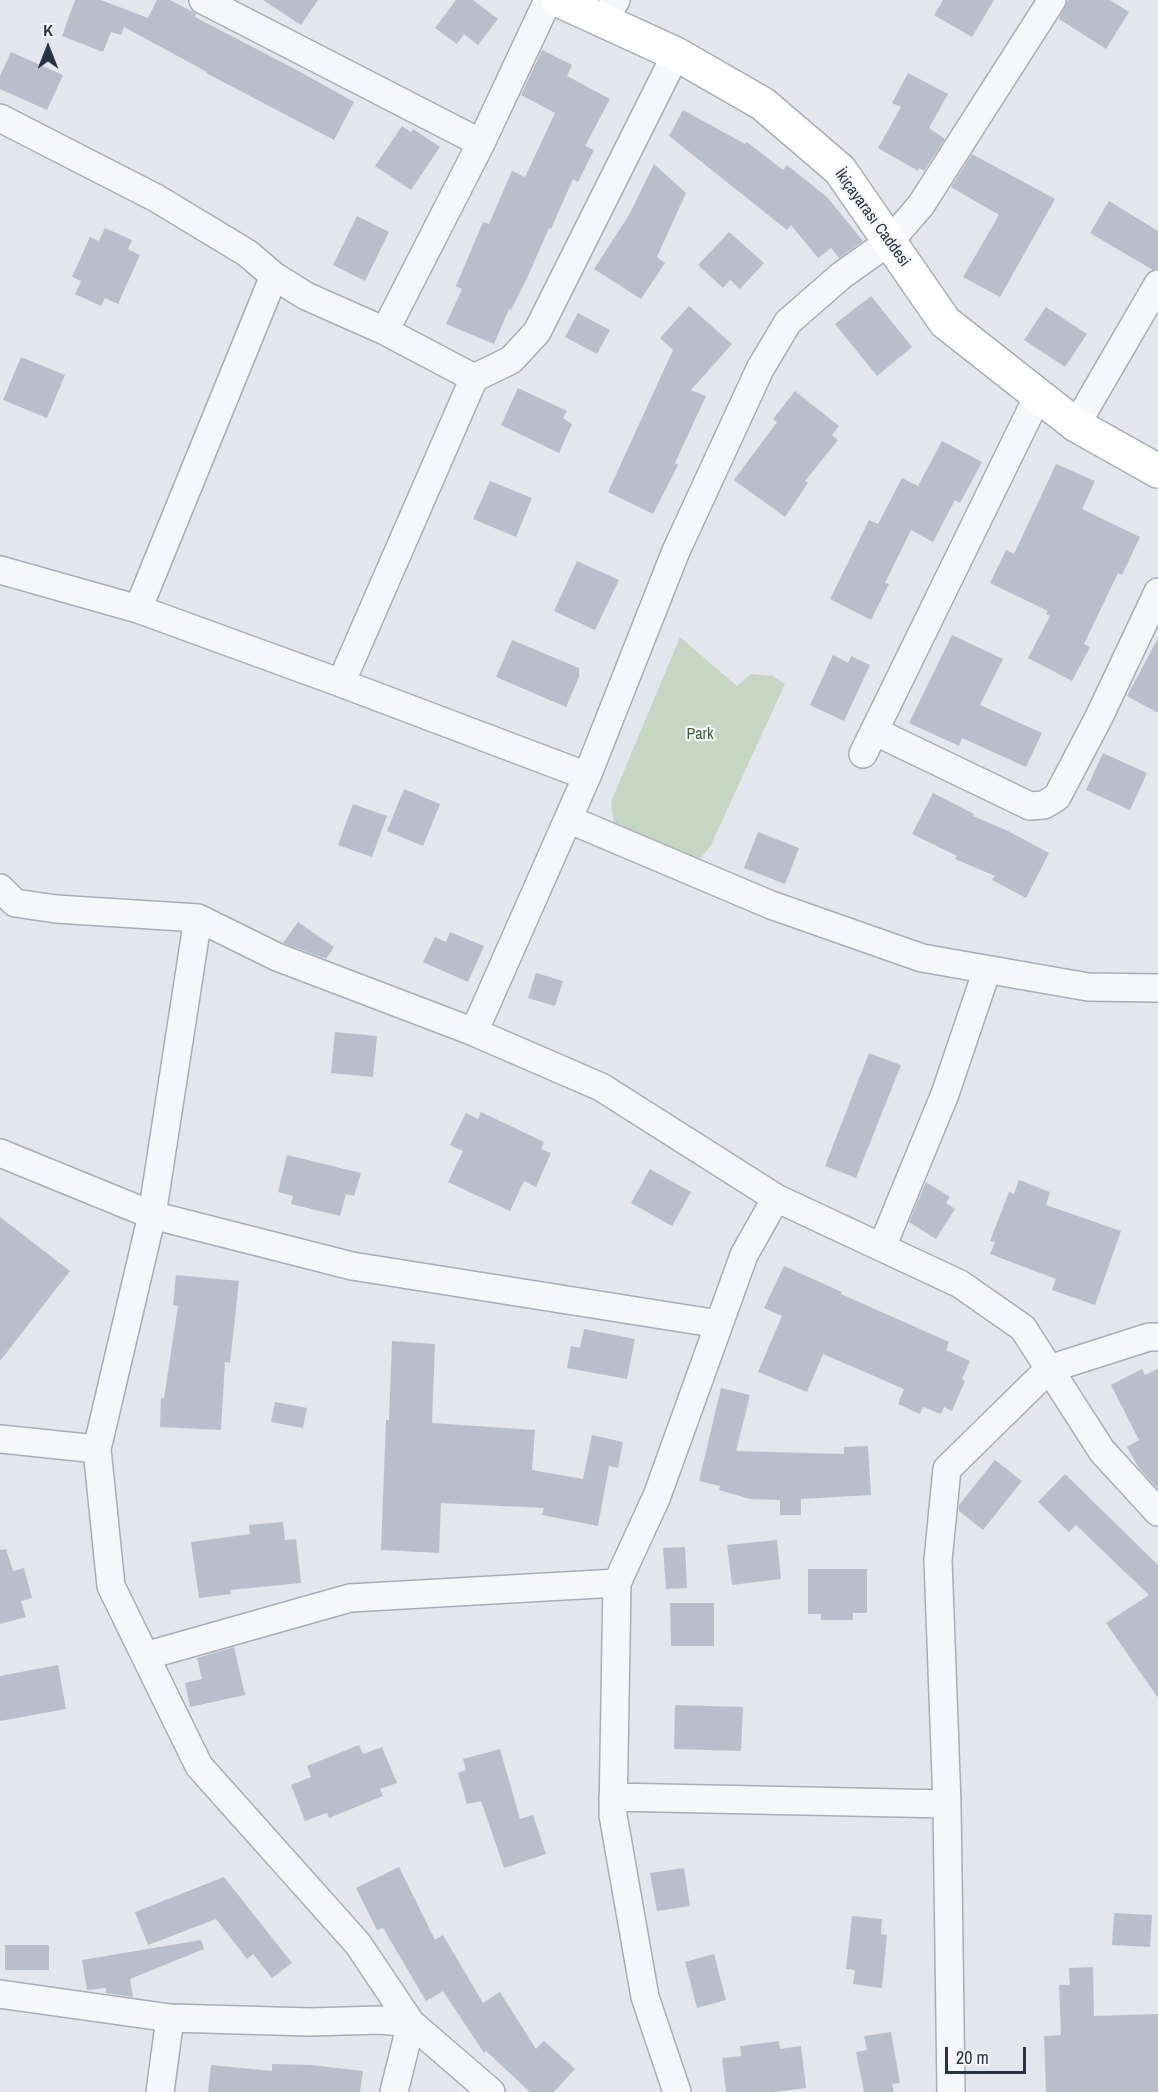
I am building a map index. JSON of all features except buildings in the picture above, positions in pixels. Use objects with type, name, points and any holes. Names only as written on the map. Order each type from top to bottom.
[{"type":"street","points":[[203,0],[237,8],[481,143]]},
{"type":"street","points":[[385,331],[481,143],[548,0]]},
{"type":"street","name":"İkiçayarası Caddesi","points":[[558,0],[610,11],[676,54],[763,104],[840,170],[945,322],[1076,425],[1157,469]]},
{"type":"street","points":[[474,1032],[587,776],[676,551],[760,369],[788,322],[842,275],[890,241],[921,206],[1052,0]]},
{"type":"street","points":[[341,683],[474,378],[511,360],[537,332],[676,54]]},
{"type":"street","points":[[0,118],[156,198],[247,253],[274,276],[306,296],[385,331],[474,378]]},
{"type":"street","points":[[138,609],[274,276]]},
{"type":"street","points":[[1076,425],[1158,284]]},
{"type":"street","points":[[1038,396],[869,743],[1030,807],[1044,805],[1057,797],[1099,717],[1158,592]]},
{"type":"street","points":[[0,570],[138,609],[587,776]]},
{"type":"street","points":[[568,819],[771,905],[922,958],[1088,987],[1158,988]]},
{"type":"street","points":[[0,888],[15,903],[56,909],[198,918],[277,957],[474,1032],[601,1087],[776,1198],[960,1284],[1023,1328],[1102,1450],[1158,1512]]},
{"type":"street","points":[[198,918],[152,1215],[96,1449],[111,1586],[199,1766],[358,1944],[411,2023],[491,2092]]},
{"type":"street","points":[[882,1247],[945,1094],[987,970]]},
{"type":"street","points":[[0,1153],[152,1215],[352,1266],[719,1324]]},
{"type":"street","points":[[677,2092],[645,1997],[613,1815],[617,1582],[657,1496],[744,1255],[776,1198]]},
{"type":"street","points":[[951,2092],[947,1804],[938,1560],[947,1469],[1049,1369],[1149,1337],[1158,1337]]},
{"type":"street","points":[[0,1439],[96,1449]]},
{"type":"street","points":[[145,1656],[350,1598],[617,1582]]},
{"type":"street","points":[[613,1797],[947,1804]]},
{"type":"street","points":[[0,1994],[170,2018],[310,2022],[380,2020],[411,2023]]},
{"type":"street","points":[[160,2092],[170,2018]]},
{"type":"street","points":[[394,2092],[411,2023]]},
{"type":"green space","name":"Park","points":[[680,637],[737,686],[751,674],[773,676],[785,684],[711,845],[701,858],[684,857],[614,823],[611,802]]}]
